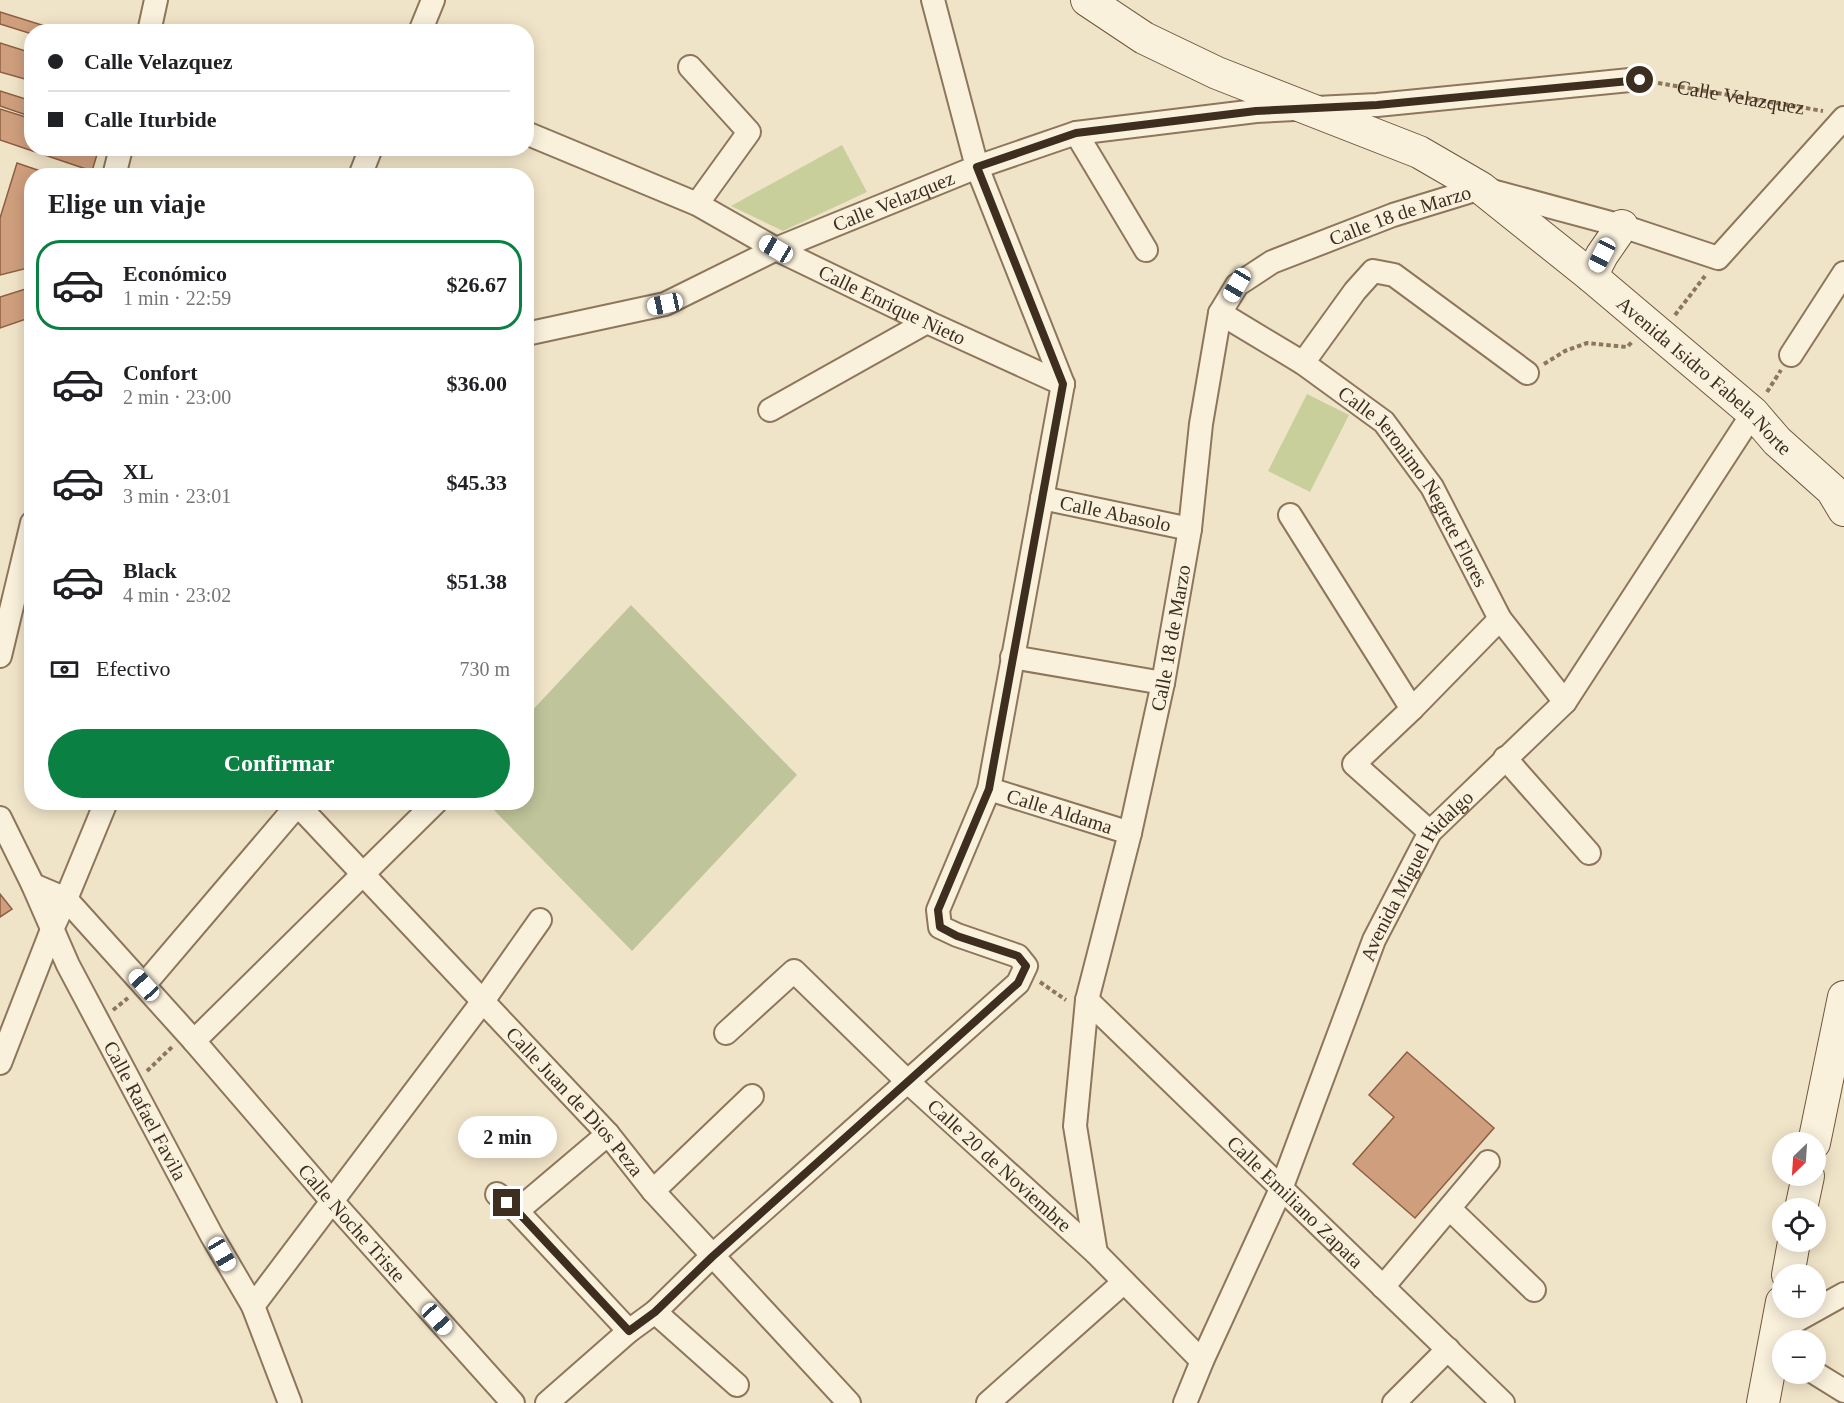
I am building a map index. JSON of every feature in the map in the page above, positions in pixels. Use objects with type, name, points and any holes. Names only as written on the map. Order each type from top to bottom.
[{"type":"main road","name":"Avenida Isidro Fabela Norte","points":[[1087,0],[1144,39],[1217,73],[1419,152],[1481,188],[1591,276],[1753,413],[1778,441],[1832,490],[1844,510]]},
{"type":"main road","points":[[1591,276],[1622,226]]},
{"type":"main road","points":[[1816,1132],[1844,997]]},
{"type":"main road","points":[[1763,1403],[1772,1361]]},
{"type":"street","points":[[151,24],[156,0]]},
{"type":"street","points":[[423,24],[433,0]]},
{"type":"street","points":[[547,1403],[629,1331],[655,1312],[712,1257],[1018,983],[1025,968],[1018,956],[957,936],[940,927],[938,910],[989,789],[1063,384],[977,167],[933,0]]},
{"type":"street","points":[[690,66],[749,132],[697,204]]},
{"type":"street","name":"Calle Velazquez","points":[[534,332],[665,304],[776,249],[977,167],[1076,133],[1256,111],[1377,105],[1640,80]]},
{"type":"street","points":[[1481,188],[1622,226],[1718,258],[1838,115]]},
{"type":"street","points":[[1076,133],[1146,250]]},
{"type":"street","name":"Calle Enrique Nieto","points":[[534,136],[697,204],[776,249],[1063,384]]},
{"type":"street","name":"Calle 18 de Marzo","points":[[1096,1252],[1075,1126],[1087,1007],[1130,833],[1163,683],[1190,529],[1201,424],[1220,313],[1237,285],[1272,262],[1393,215],[1481,188]]},
{"type":"street","points":[[1303,363],[1355,291],[1373,271],[1394,275],[1527,373]]},
{"type":"street","points":[[1791,355],[1844,273]]},
{"type":"street","name":"Calle Jeronimo Negrete Flores","points":[[1220,313],[1303,363],[1384,422],[1432,487],[1500,619],[1565,702]]},
{"type":"street","points":[[770,410],[927,322]]},
{"type":"street","name":"Avenida Miguel Hidalgo","points":[[1185,1403],[1281,1189],[1374,940],[1430,832],[1565,702],[1753,413]]},
{"type":"street","name":"Calle Abasolo","points":[[1042,498],[1190,529]]},
{"type":"street","points":[[1290,515],[1412,709]]},
{"type":"street","points":[[0,656],[24,556]]},
{"type":"street","points":[[1430,832],[1354,764],[1412,709],[1500,619]]},
{"type":"street","points":[[1012,657],[1163,683]]},
{"type":"street","points":[[1505,758],[1589,854]]},
{"type":"street","name":"Calle Aldama","points":[[989,789],[1130,833]]},
{"type":"street","points":[[0,1063],[53,927],[103,810]]},
{"type":"street","points":[[144,985],[291,810]]},
{"type":"street","name":"Calle Juan de Dios Peza","points":[[304,810],[608,1134],[653,1191],[712,1257],[849,1403]]},
{"type":"street","points":[[191,1037],[428,810]]},
{"type":"street","name":"Calle Rafael Favila","points":[[0,818],[53,927],[68,965],[212,1236],[253,1306],[291,1403]]},
{"type":"street","name":"Calle Noche Triste","points":[[33,885],[66,899],[191,1037],[331,1200],[513,1403]]},
{"type":"street","points":[[253,1306],[483,1001],[540,920]]},
{"type":"street","name":"Calle 20 de Noviembre","points":[[726,1033],[794,971],[907,1082],[1096,1252],[1202,1361]]},
{"type":"street","name":"Calle Emiliano Zapata","points":[[1087,1007],[1281,1189],[1503,1403]]},
{"type":"street","points":[[653,1191],[753,1096]]},
{"type":"street","points":[[517,1211],[608,1134]]},
{"type":"street","points":[[1383,1287],[1488,1162]]},
{"type":"street","points":[[497,1194],[517,1211],[629,1331]]},
{"type":"street","points":[[1450,1209],[1534,1290]]},
{"type":"street","points":[[988,1403],[1124,1282]]},
{"type":"street","points":[[1783,1330],[1844,1294]]},
{"type":"street","points":[[655,1312],[737,1385]]},
{"type":"street","points":[[1394,1403],[1448,1349]]},
{"type":"street","points":[[1826,1381],[1844,1393],[1835,1403]]},
{"type":"path","name":"Calle Velazquez","points":[[1640,80],[1838,115]]},
{"type":"path","points":[[1527,373],[1565,351],[1587,343],[1627,346],[1656,330],[1718,258]]},
{"type":"path","points":[[1753,413],[1791,355]]},
{"type":"path","points":[[1025,968],[1087,1007]]},
{"type":"path","points":[[142,1075],[191,1037]]},
{"type":"green space","points":[[842,145],[867,192],[783,231],[731,206]]},
{"type":"green space","points":[[1307,394],[1349,415],[1310,492],[1268,471]]},
{"type":"green space","points":[[631,605],[797,775],[632,951],[494,810],[534,810],[534,709]]},
{"type":"building","points":[[0,12],[38,24],[24,24],[24,32],[0,24]]},
{"type":"building","points":[[0,43],[24,50],[24,79],[0,72]]},
{"type":"building","points":[[0,91],[24,98],[24,114],[0,106]]},
{"type":"building","points":[[0,109],[24,116],[24,148],[0,140]]},
{"type":"building","points":[[47,156],[97,156],[93,168],[83,168]]},
{"type":"building","points":[[17,163],[32,168],[24,168],[24,269],[0,275],[0,218]]},
{"type":"building","points":[[24,290],[24,320],[0,328],[0,297]]},
{"type":"building","points":[[0,894],[12,909],[0,917]]},
{"type":"building","points":[[1407,1052],[1494,1128],[1415,1218],[1353,1164],[1394,1117],[1369,1095]]},
{"type":"route","points":[[507,1203],[629,1331],[655,1312],[712,1257],[1018,983],[1026,966],[1018,956],[957,936],[940,927],[938,910],[989,789],[1063,384],[977,167],[1076,133],[1256,111],[1377,105],[1640,80]]}]
